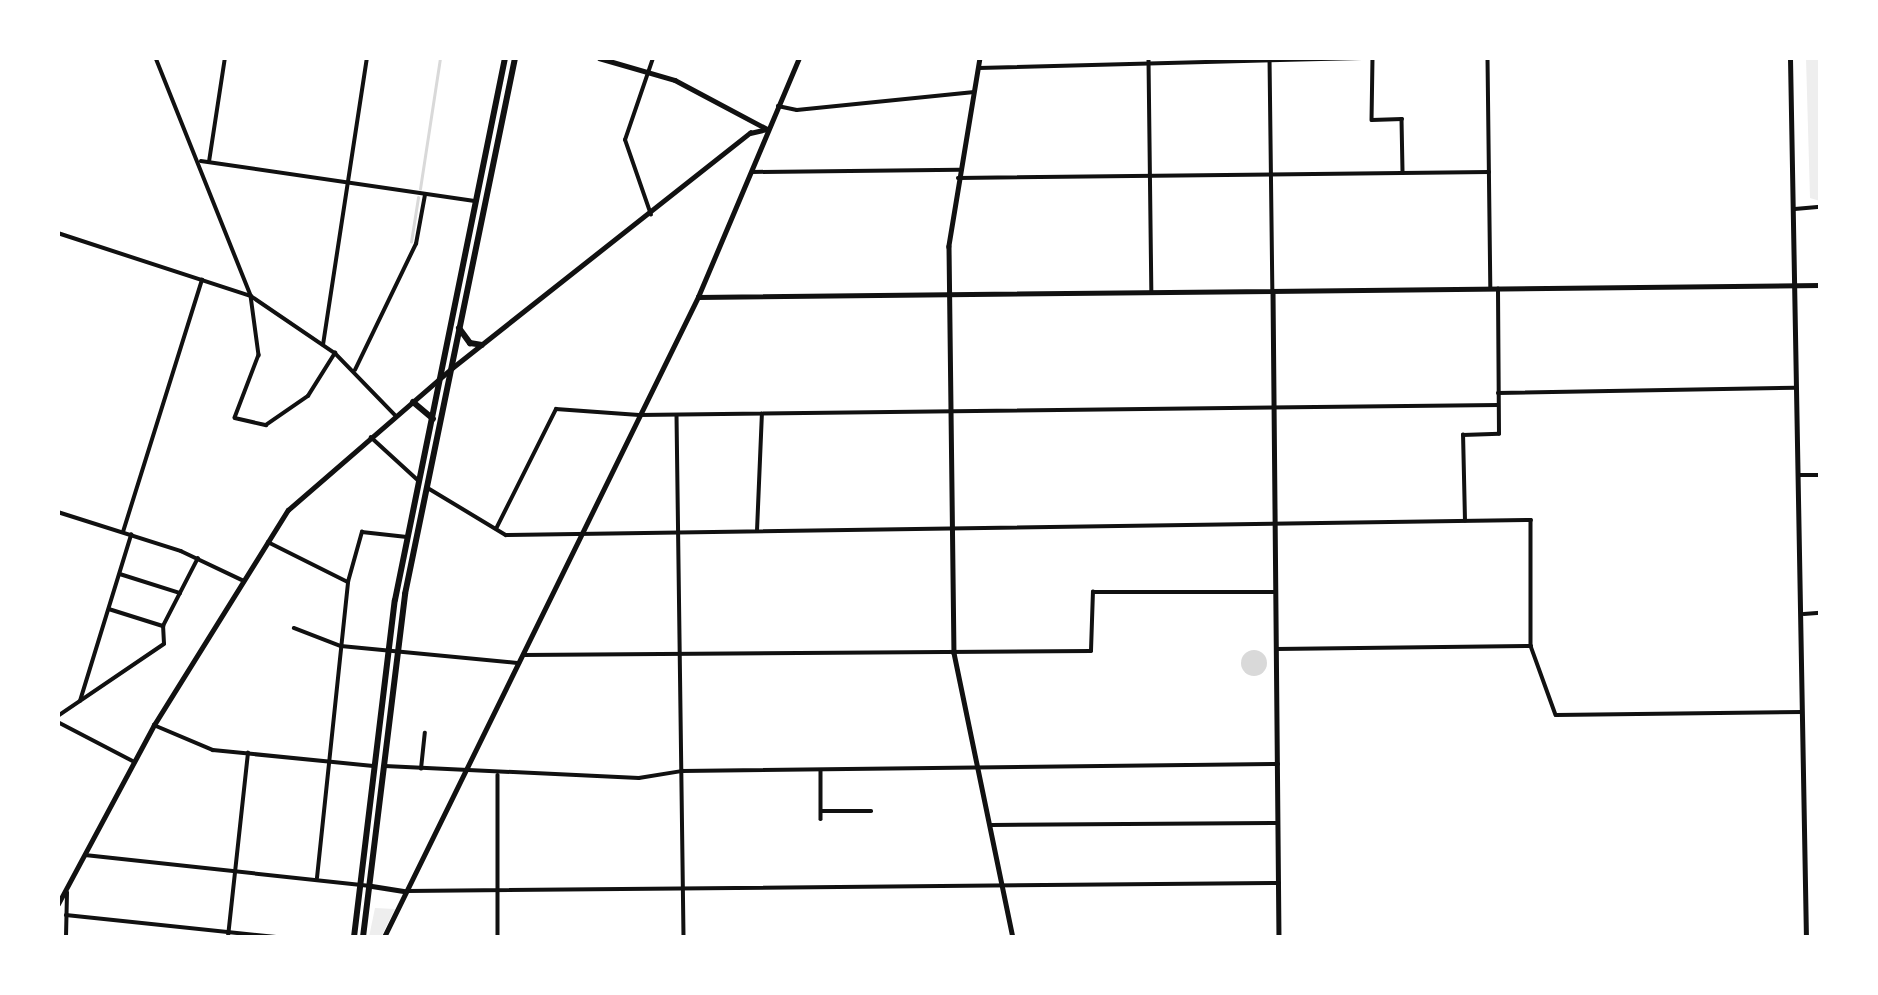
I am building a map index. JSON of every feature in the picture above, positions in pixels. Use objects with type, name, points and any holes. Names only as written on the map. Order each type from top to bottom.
[{"type":"highway","points":[[354,937],[364,885],[388,650],[407,537],[505,58]]},
{"type":"highway","points":[[363,937],[372,886],[397,651],[459,328],[515,58]]},
{"type":"highway","points":[[459,328],[470,343],[482,345]]},
{"type":"highway","points":[[412,402],[433,419]]},
{"type":"main road","points":[[1790,58],[1804,614],[1806,937]]},
{"type":"street","points":[[156,58],[201,161],[251,296],[259,355],[235,418],[266,425],[308,396],[335,353]]},
{"type":"street","points":[[209,162],[225,58]]},
{"type":"street","points":[[323,345],[367,58]]},
{"type":"street","points":[[599,58],[653,73],[768,129]]},
{"type":"street","points":[[651,215],[625,140],[653,73],[653,58]]},
{"type":"street","points":[[383,937],[698,297],[799,58]]},
{"type":"street","points":[[979,58],[959,170],[948,293],[954,653],[992,825],[1013,937]]},
{"type":"street","points":[[978,68],[1055,71],[1149,58],[1372,58],[1372,120],[1402,119],[1403,173]]},
{"type":"street","points":[[1149,58],[1152,292]]},
{"type":"street","points":[[1269,58],[1279,937]]},
{"type":"street","points":[[1488,58],[1491,289]]},
{"type":"street","points":[[778,106],[797,110],[974,92]]},
{"type":"street","points":[[58,904],[67,893],[154,725],[242,580],[267,542],[310,487],[452,368],[651,215],[750,133],[768,129]]},
{"type":"street","points":[[201,161],[477,202]]},
{"type":"street","points":[[752,172],[959,170]]},
{"type":"street","points":[[958,178],[1489,172]]},
{"type":"street","points":[[355,370],[416,244],[425,195]]},
{"type":"street","points":[[1795,209],[1820,208]]},
{"type":"street","points":[[58,233],[251,296],[335,353],[355,370],[396,416]]},
{"type":"street","points":[[123,532],[202,280]]},
{"type":"street","points":[[698,297],[1820,285]]},
{"type":"street","points":[[1465,521],[1463,435],[1499,434],[1498,289]]},
{"type":"street","points":[[1498,393],[1798,388]]},
{"type":"street","points":[[496,528],[556,409],[677,415],[1498,405]]},
{"type":"street","points":[[757,531],[762,414]]},
{"type":"street","points":[[677,415],[684,937]]},
{"type":"street","points":[[371,437],[419,480]]},
{"type":"street","points":[[1800,475],[1820,475]]},
{"type":"street","points":[[428,488],[506,535],[582,531],[1531,520],[1531,646],[1556,715],[1804,712]]},
{"type":"street","points":[[58,512],[198,558],[242,580]]},
{"type":"street","points":[[317,878],[348,582],[362,532],[407,537]]},
{"type":"street","points":[[80,703],[131,535]]},
{"type":"street","points":[[267,542],[348,582]]},
{"type":"street","points":[[58,716],[164,644],[163,626],[198,558]]},
{"type":"street","points":[[120,574],[180,593]]},
{"type":"street","points":[[523,655],[681,656],[1091,651],[1093,592],[1276,592]]},
{"type":"street","points":[[109,609],[163,626]]},
{"type":"street","points":[[1804,614],[1820,613]]},
{"type":"street","points":[[294,628],[341,646],[519,663]]},
{"type":"street","points":[[1276,649],[1531,646]]},
{"type":"street","points":[[58,722],[133,761]]},
{"type":"street","points":[[154,725],[213,750],[376,766]]},
{"type":"street","points":[[421,770],[425,733]]},
{"type":"street","points":[[229,935],[248,753]]},
{"type":"street","points":[[386,766],[464,774],[639,778],[682,771],[979,771],[1278,764]]},
{"type":"street","points":[[821,771],[821,820]]},
{"type":"street","points":[[498,774],[498,937]]},
{"type":"street","points":[[821,811],[871,811]]},
{"type":"street","points":[[992,825],[1278,823]]},
{"type":"street","points":[[85,855],[317,878],[405,891],[1279,883]]},
{"type":"street","points":[[66,937],[67,893]]},
{"type":"street","points":[[66,915],[229,935],[276,937]]},
{"type":"shaded area","points":[[1806,58],[1820,58],[1820,201],[1810,198]]},
{"type":"shaded area","points":[[1254,650],[1263,654],[1267,663],[1263,672],[1254,676],[1245,672],[1241,663],[1245,654]]},
{"type":"shaded area","points":[[375,908],[395,909],[381,937],[369,937]]},
{"type":"waterway","points":[[420,189],[440,58]]},
{"type":"waterway","points":[[411,242],[418,198]]}]
